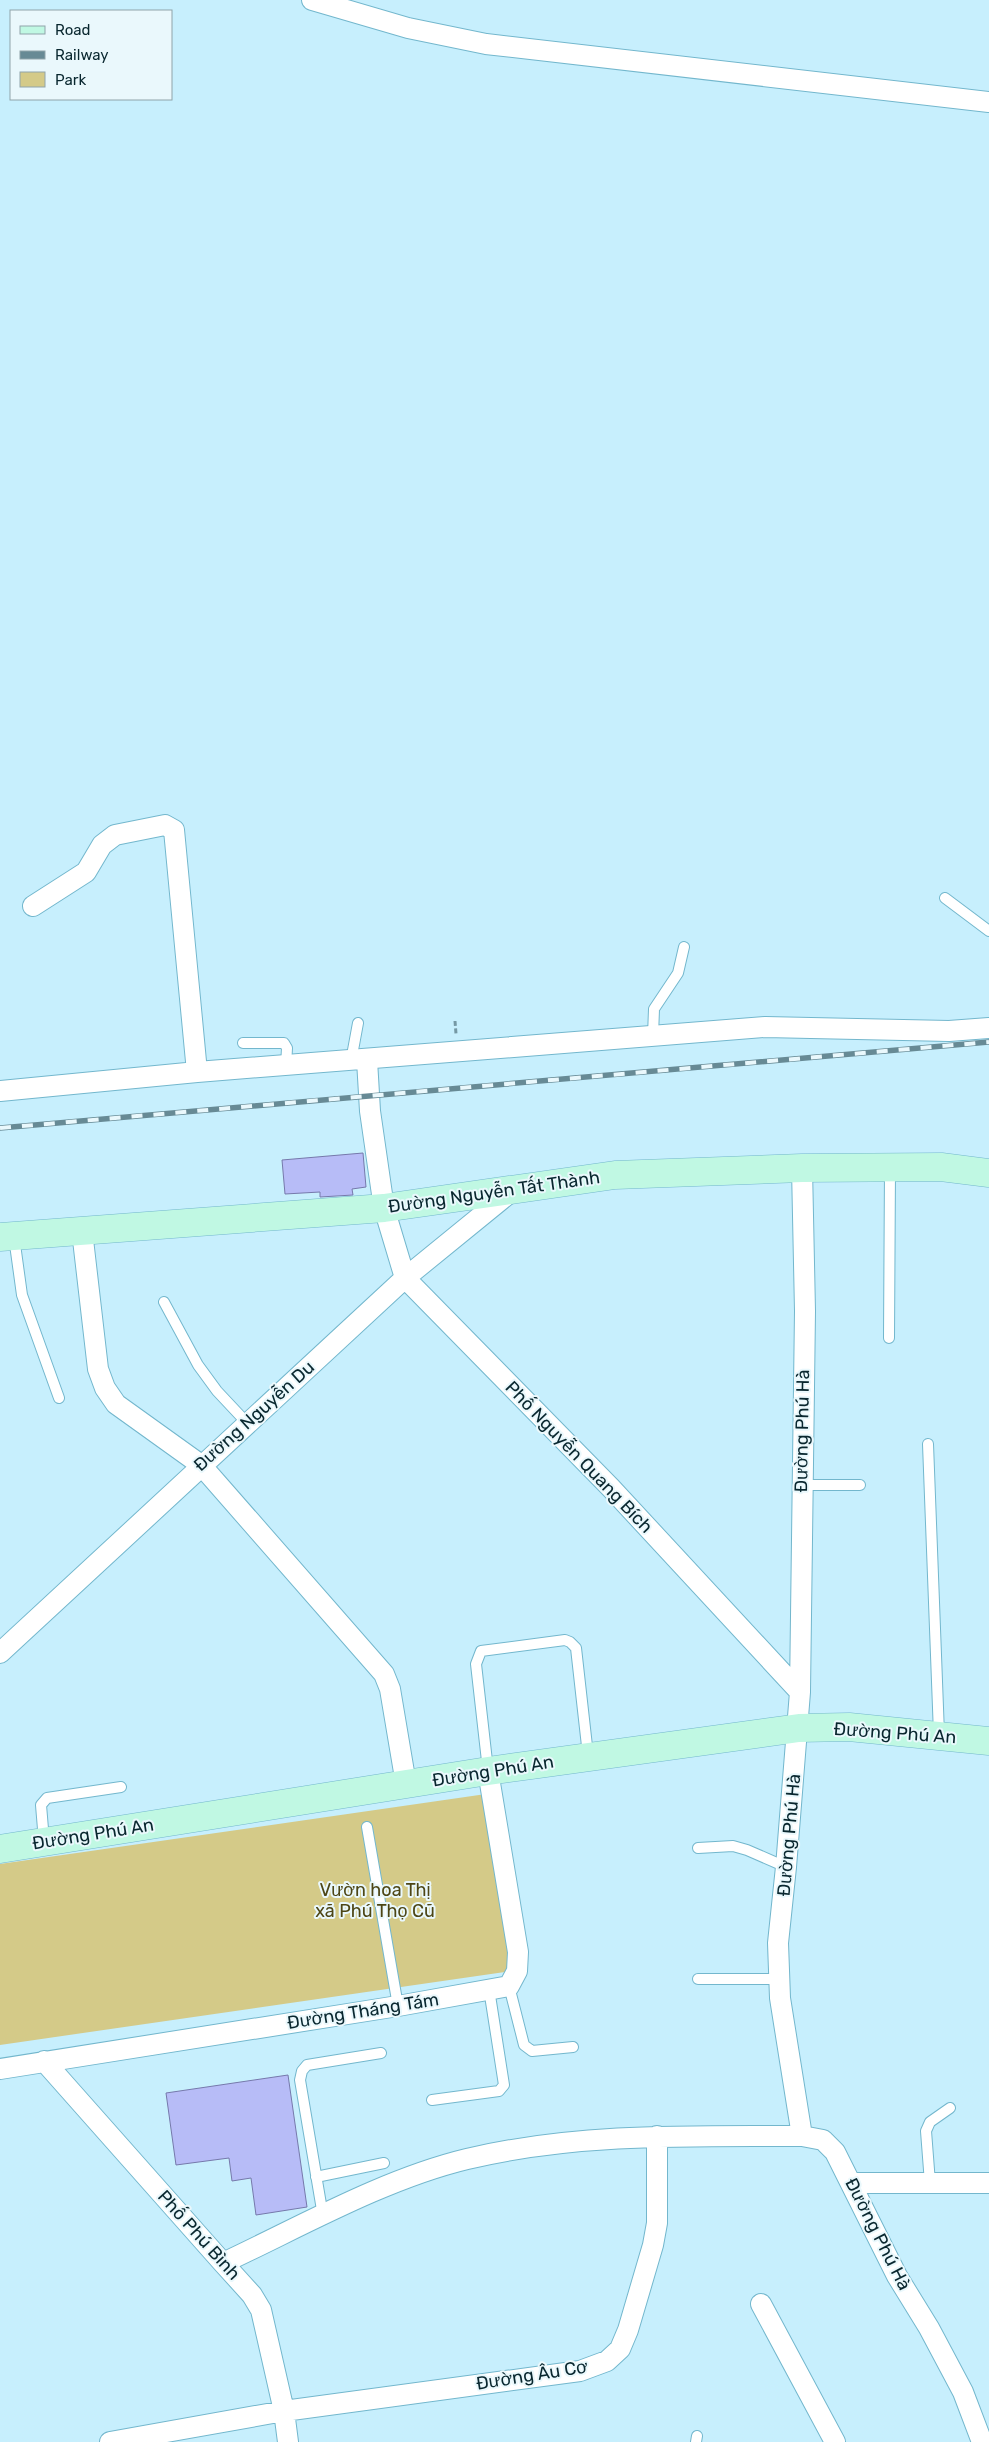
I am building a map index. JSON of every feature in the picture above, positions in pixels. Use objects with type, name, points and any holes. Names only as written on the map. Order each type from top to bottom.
[{"type":"main road","name":"Đường Nguyễn Tất Thành","points":[[7,1236],[384,1208],[615,1174],[802,1168],[940,1168],[989,1173]]},
{"type":"main road","name":"Đường Phú An","points":[[0,1849],[488,1771],[798,1728],[849,1727],[989,1741]]},
{"type":"street","points":[[312,0],[408,28],[486,44],[989,102]]},
{"type":"street","points":[[33,906],[86,872],[102,845],[114,834],[165,825],[174,830],[197,1072]]},
{"type":"street","points":[[0,1091],[197,1072],[772,1026],[949,1031],[989,1028]]},
{"type":"street","name":"Phố Nguyễn Quang Bích","points":[[359,1060],[370,1111],[384,1208],[405,1278],[611,1488],[800,1692]]},
{"type":"street","name":"Đường Phú Hà","points":[[802,1168],[804,1311],[800,1692],[778,1943],[780,1998],[802,2136],[824,2140],[835,2152],[852,2182],[897,2276],[929,2328],[963,2392],[982,2442]]},
{"type":"street","name":"Đường Nguyễn Du","points":[[0,1653],[405,1278],[515,1189]]},
{"type":"street","points":[[82,1231],[98,1369],[105,1388],[116,1404],[201,1465],[384,1674],[390,1689],[406,1784]]},
{"type":"street","points":[[488,1771],[518,1952],[518,1971],[509,1986]]},
{"type":"street","name":"Đường Tháng Tám","points":[[0,2069],[398,2006],[509,1986]]},
{"type":"street","name":"Phố Phú Bình","points":[[44,2061],[224,2263],[261,2310],[284,2411],[288,2442]]},
{"type":"street","points":[[224,2263],[414,2175],[467,2159],[548,2145],[657,2136],[802,2136]]},
{"type":"street","name":"Đường Âu Cơ","points":[[110,2442],[131,2440],[284,2411],[580,2370],[606,2361],[620,2349],[628,2330],[653,2245],[657,2223],[657,2136]]},
{"type":"street","points":[[852,2182],[989,2182]]},
{"type":"street","points":[[761,2304],[835,2442]]},
{"type":"lane","points":[[945,898],[989,931]]},
{"type":"lane","points":[[653,1036],[654,1009],[678,973],[684,947]]},
{"type":"lane","points":[[358,1024],[359,1060]]},
{"type":"lane","points":[[243,1043],[284,1043],[287,1048],[286,1066]]},
{"type":"lane","points":[[889,1338],[890,1168]]},
{"type":"lane","points":[[7,1236],[22,1295],[59,1398]]},
{"type":"lane","points":[[164,1302],[198,1365],[216,1391],[247,1423]]},
{"type":"lane","points":[[928,1444],[939,1735]]},
{"type":"lane","points":[[801,1485],[860,1485]]},
{"type":"lane","points":[[488,1771],[476,1664],[481,1651],[565,1640],[570,1642],[576,1648],[588,1756]]},
{"type":"lane","points":[[44,1842],[41,1805],[47,1798],[121,1787]]},
{"type":"lane","points":[[367,1827],[398,2006]]},
{"type":"lane","points":[[698,1848],[733,1846],[786,1867]]},
{"type":"lane","points":[[698,1978],[779,1978]]},
{"type":"lane","points":[[509,1986],[524,2045],[532,2051],[573,2047]]},
{"type":"lane","points":[[432,2100],[499,2091],[504,2084],[489,1990]]},
{"type":"lane","points":[[323,2216],[300,2080],[302,2071],[307,2065],[381,2053]]},
{"type":"lane","points":[[930,2182],[926,2132],[930,2122],[950,2108]]},
{"type":"lane","points":[[316,2177],[384,2163]]},
{"type":"green space","name":"Vườn hoa Thị xã Phú Thọ Cũ","points":[[486,1794],[511,1971],[0,2045],[0,1864]]},
{"type":"building","points":[[363,1153],[366,1187],[352,1189],[353,1195],[320,1197],[320,1192],[285,1194],[282,1160]]},
{"type":"building","points":[[288,2075],[307,2207],[256,2215],[251,2178],[232,2181],[229,2158],[176,2165],[166,2093]]},
{"type":"railway","points":[[0,1128],[989,1042]]}]
